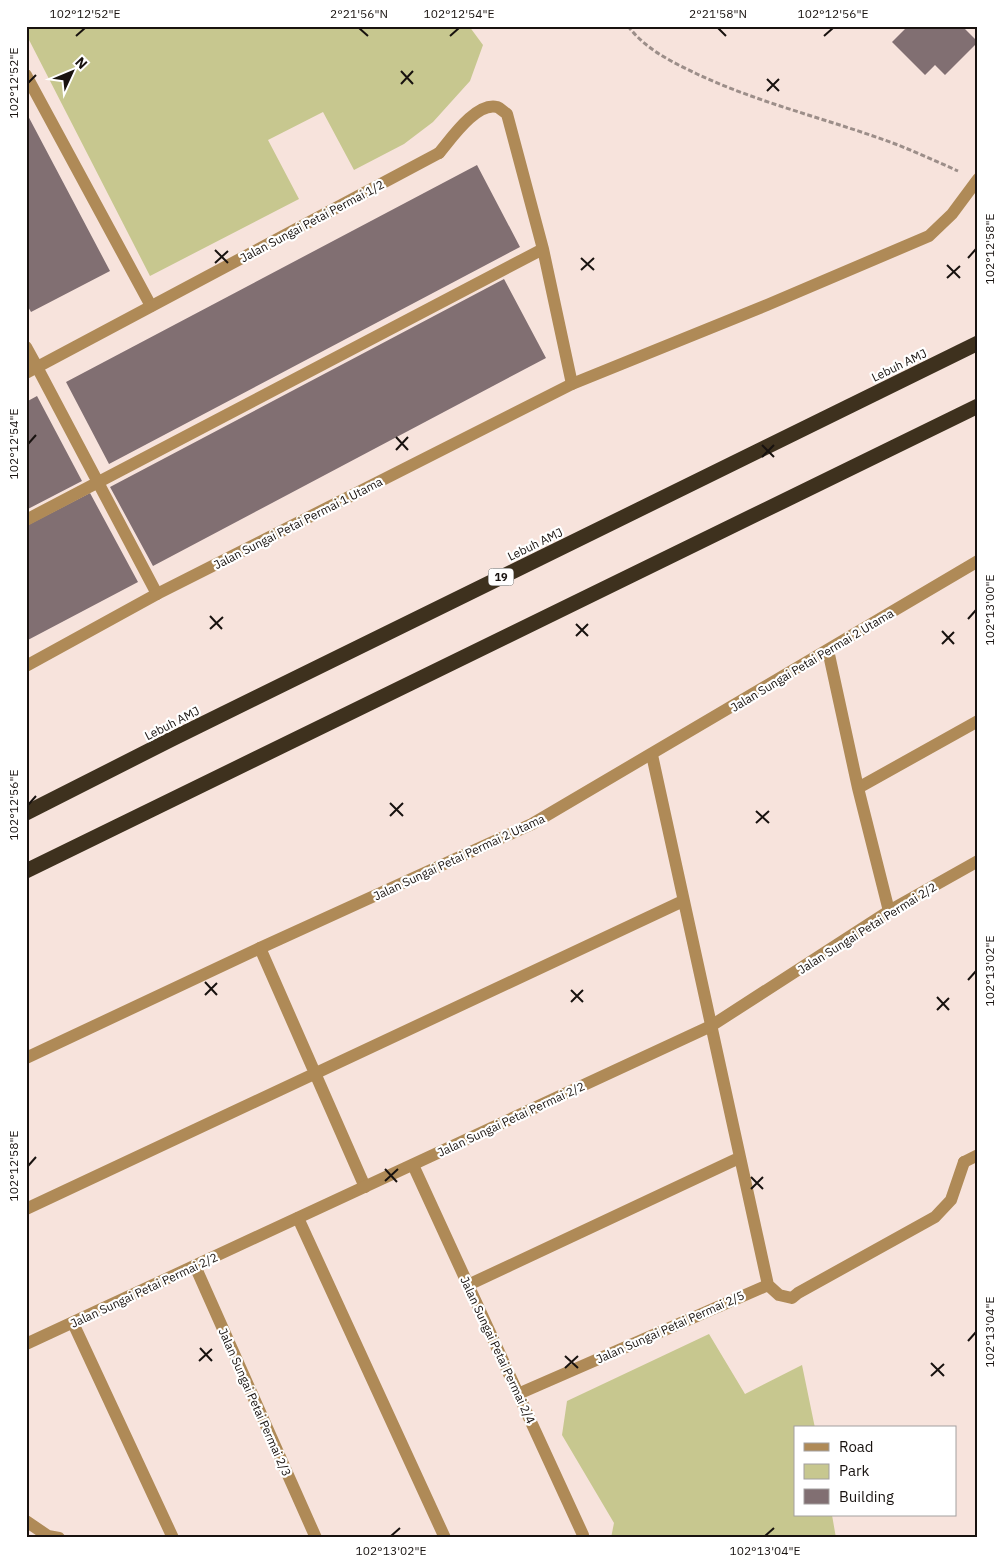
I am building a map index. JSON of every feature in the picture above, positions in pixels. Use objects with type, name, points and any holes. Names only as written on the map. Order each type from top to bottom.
[{"type":"highway","name":"Lebuh AMJ","points":[[26,813],[172,739],[978,342]]},
{"type":"highway","points":[[26,871],[978,406]]},
{"type":"street","points":[[26,75],[151,306]]},
{"type":"street","name":"Jalan Sungai Petai Permai 1/2","points":[[32,370],[439,153],[475,113],[486,108],[497,108],[507,114],[543,249]]},
{"type":"street","name":"Jalan Sungai Petai Permai 1 Utama","points":[[26,666],[157,594],[572,384],[767,305],[929,236],[952,214],[977,178]]},
{"type":"street","points":[[26,520],[543,249],[572,384]]},
{"type":"street","points":[[26,347],[32,370],[98,482],[157,594]]},
{"type":"street","name":"Jalan Sungai Petai Permai 2 Utama","points":[[26,1058],[260,948],[532,824],[978,562]]},
{"type":"street","points":[[828,650],[858,788],[889,912]]},
{"type":"street","points":[[858,788],[978,721]]},
{"type":"street","points":[[652,755],[768,1285],[779,1295],[792,1298],[798,1292],[935,1217],[951,1200],[964,1162],[978,1155]]},
{"type":"street","name":"Jalan Sungai Petai Permai 2/2","points":[[26,1344],[712,1026],[889,912],[978,861]]},
{"type":"street","points":[[26,1209],[683,901]]},
{"type":"street","points":[[260,948],[364,1187]]},
{"type":"street","points":[[468,1285],[739,1158]]},
{"type":"street","name":"Jalan Sungai Petai Permai 2/4","points":[[413,1165],[583,1536]]},
{"type":"street","points":[[298,1218],[445,1538]]},
{"type":"street","name":"Jalan Sungai Petai Permai 2/3","points":[[195,1266],[316,1538]]},
{"type":"street","name":"Jalan Sungai Petai Permai 2/5","points":[[518,1394],[768,1285]]},
{"type":"street","points":[[73,1322],[172,1538]]},
{"type":"street","points":[[26,1521],[48,1536],[59,1538]]},
{"type":"path","points":[[628,26],[635,34],[668,60],[715,82],[898,145],[977,178]]},
{"type":"green space","points":[[26,26],[469,26],[483,45],[470,81],[433,122],[404,144],[354,170],[323,112],[268,140],[299,199],[150,276],[26,34]]},
{"type":"green space","points":[[709,1334],[745,1394],[802,1365],[815,1426],[794,1426],[794,1516],[832,1516],[836,1538],[611,1538],[614,1523],[562,1435],[567,1401]]},
{"type":"building","points":[[908,26],[962,26],[978,42],[945,75],[935,65],[925,75],[892,42]]},
{"type":"building","points":[[26,112],[110,271],[31,312],[26,303]]},
{"type":"building","points":[[477,165],[520,247],[109,464],[66,382]]},
{"type":"building","points":[[504,279],[546,358],[153,566],[110,487]]},
{"type":"building","points":[[37,396],[82,481],[26,510],[26,402]]},
{"type":"building","points":[[90,493],[138,582],[26,641],[26,526]]}]
